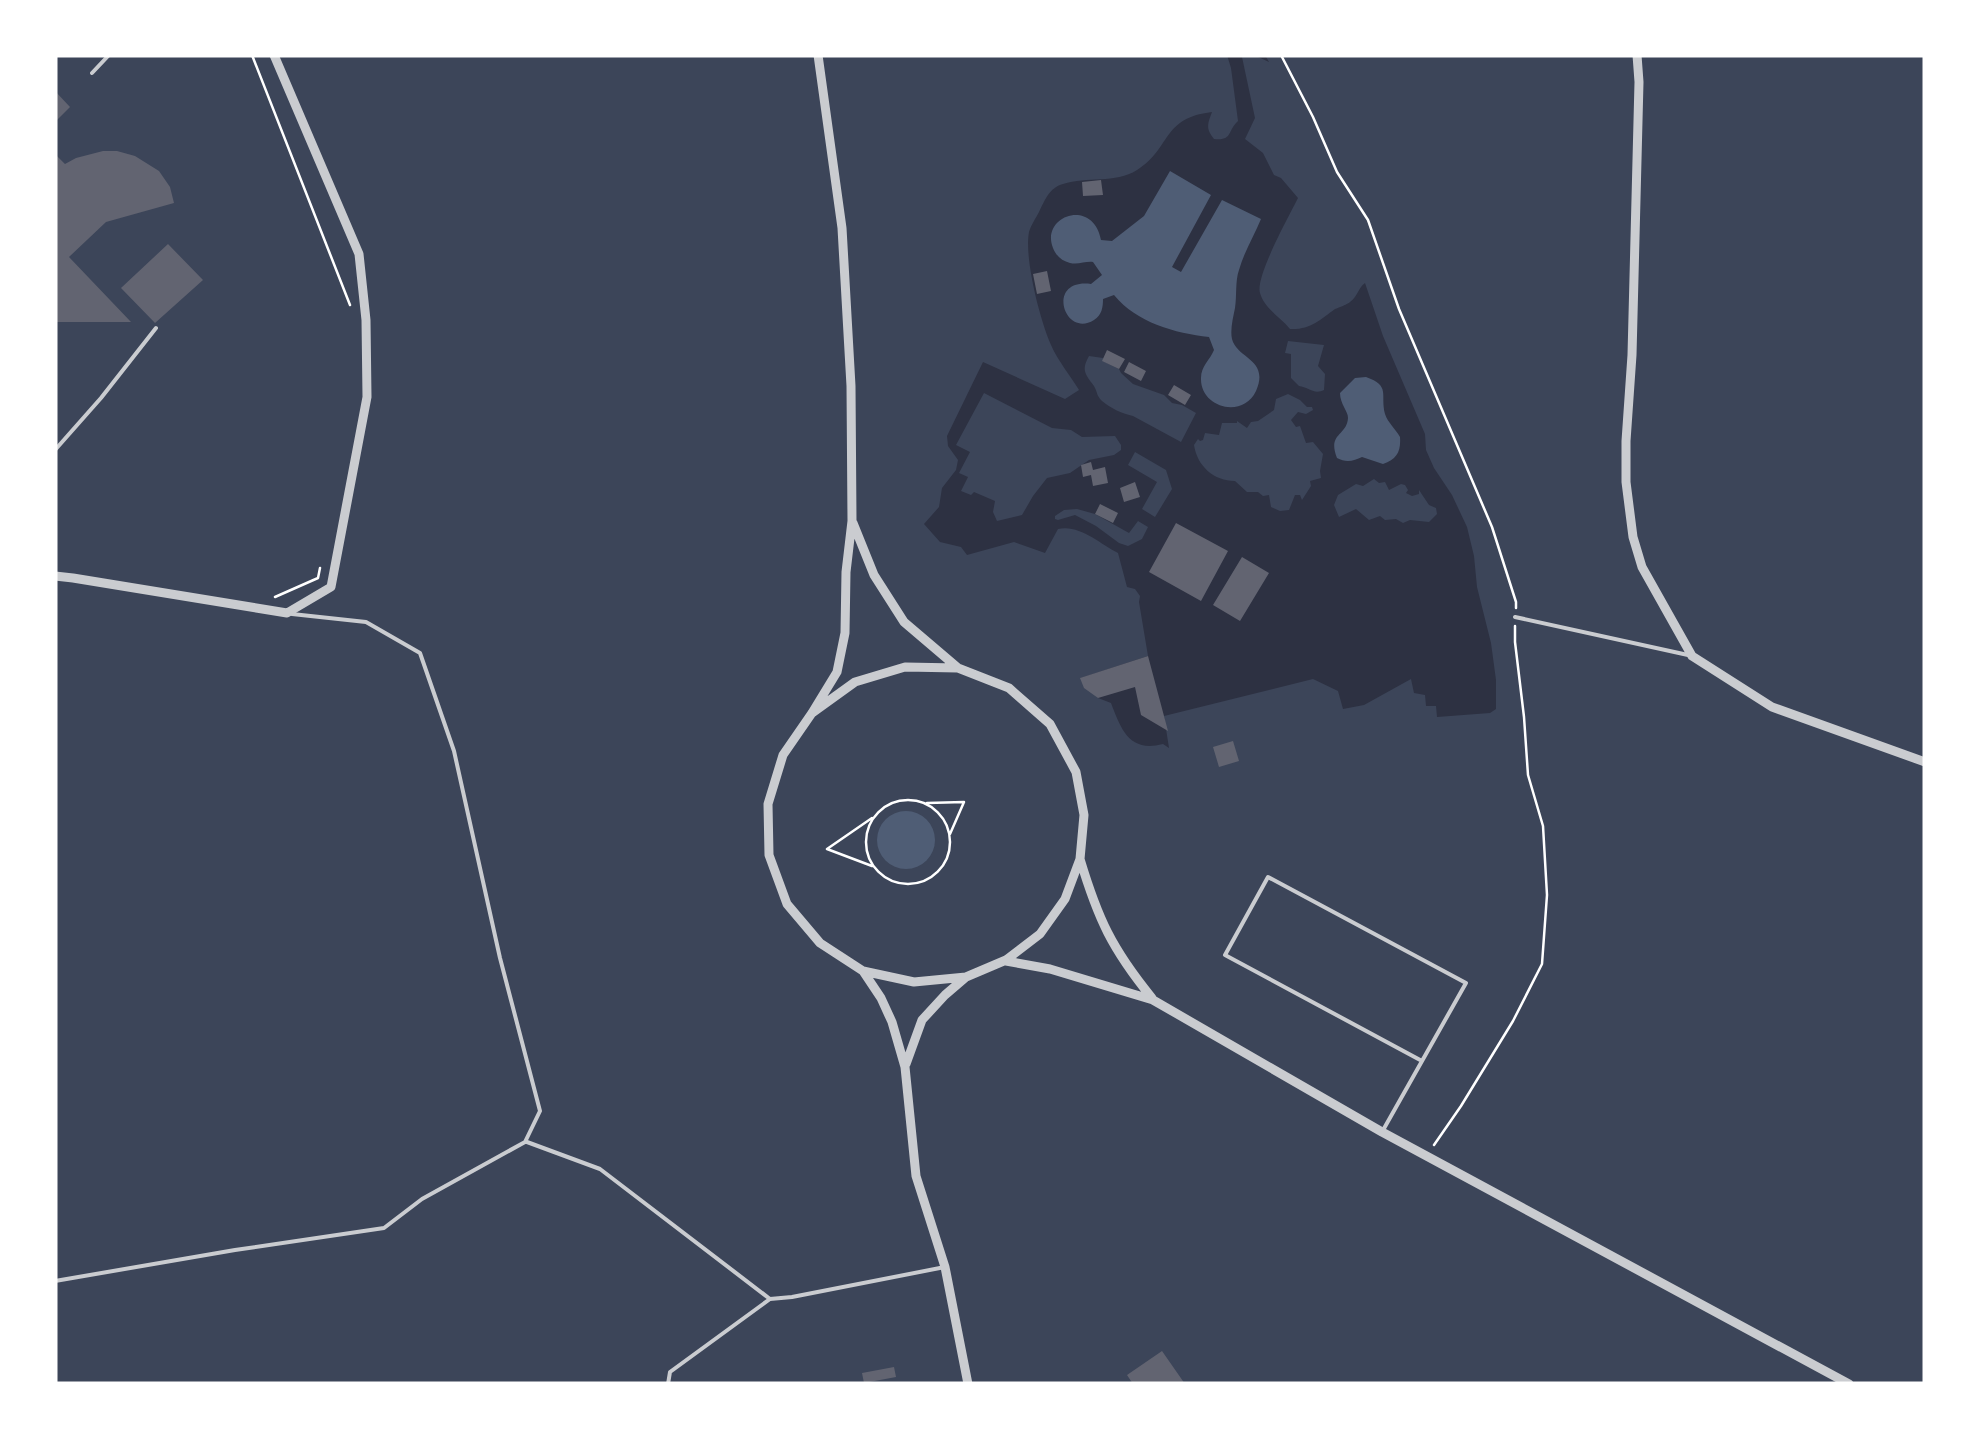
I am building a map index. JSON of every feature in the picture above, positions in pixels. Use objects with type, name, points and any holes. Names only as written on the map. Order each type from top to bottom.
[{"type":"street","points":[[55,576],[287,613],[331,587],[367,396],[360,254],[274,55]]},
{"type":"street","points":[[818,55],[842,228],[851,386],[852,521],[845,632],[836,672],[782,755],[768,804],[769,856],[787,904],[820,943],[863,970],[914,982],[966,977],[1006,960],[1040,934],[1065,899],[1080,859],[1084,816],[1076,772],[1050,724],[1009,688],[958,668],[904,622],[874,574],[852,521]]},
{"type":"street","points":[[1636,55],[1640,82],[1626,482],[1632,536],[1642,567],[1692,656],[1772,707],[1925,762]]},
{"type":"street","points":[[812,712],[855,682],[905,667],[958,668]]},
{"type":"street","points":[[1080,859],[1094,907],[1108,936],[1153,1000]]},
{"type":"street","points":[[1006,960],[1050,968],[1153,1000],[1382,1132],[1849,1384]]},
{"type":"street","points":[[863,970],[892,1022],[905,1066],[916,1176],[945,1268],[968,1384]]},
{"type":"street","points":[[905,1066],[922,1020],[966,977]]},
{"type":"lane","points":[[92,74],[109,55]]},
{"type":"lane","points":[[55,450],[156,328]]},
{"type":"lane","points":[[55,1281],[384,1228],[422,1199],[525,1142],[540,1111],[500,958],[454,751],[420,653],[366,622],[287,613]]},
{"type":"lane","points":[[1515,617],[1692,656]]},
{"type":"lane","points":[[1382,1132],[1466,983],[1268,876],[1225,955],[1422,1061]]},
{"type":"lane","points":[[525,1142],[600,1169],[770,1299]]},
{"type":"lane","points":[[668,1384],[670,1372],[770,1299],[945,1268]]},
{"type":"path","points":[[252,55],[350,304]]},
{"type":"path","points":[[1281,55],[1337,172],[1368,220],[1399,309],[1492,527],[1516,602],[1514,642],[1528,775],[1542,826],[1547,895],[1542,964],[1492,1055],[1427,1156]]},
{"type":"path","points":[[272,598],[318,578],[320,566]]},
{"type":"path","points":[[874,867],[828,849],[890,804],[901,800],[964,802],[950,835]]},
{"type":"path","points":[[874,818],[866,843],[874,867],[896,882],[922,881],[942,866],[950,846],[945,822],[923,802]]},
{"type":"shaded area","points":[[55,55],[1227,55],[1238,121],[1227,137],[1214,139],[1211,135],[1208,126],[1212,112],[1196,115],[1175,127],[1137,170],[1120,177],[1063,184],[1048,195],[1029,232],[1031,273],[1051,345],[1079,390],[1065,399],[983,362],[947,436],[948,446],[958,460],[956,470],[942,488],[939,507],[924,524],[940,542],[961,547],[967,555],[1014,542],[1045,553],[1058,529],[1066,528],[1118,553],[1127,587],[1140,596],[1148,656],[1081,678],[1098,698],[1111,703],[1123,730],[1134,742],[1169,748],[1164,716],[1313,679],[1338,691],[1343,709],[1364,705],[1411,679],[1414,693],[1425,695],[1426,706],[1436,706],[1437,717],[1490,713],[1496,709],[1491,643],[1467,527],[1426,450],[1425,434],[1365,283],[1349,303],[1314,324],[1297,329],[1290,329],[1260,293],[1274,246],[1298,198],[1274,175],[1263,153],[1245,139],[1255,118],[1242,57],[1254,55],[1269,62],[1265,55],[1925,55],[1925,1384],[55,1384]]},
{"type":"shaded area","points":[[1170,171],[1211,195],[1172,267],[1181,272],[1222,200],[1261,219],[1238,274],[1232,328],[1235,346],[1259,372],[1256,391],[1242,405],[1223,406],[1207,397],[1201,378],[1214,350],[1209,337],[1157,325],[1134,313],[1114,295],[1103,299],[1097,318],[1083,324],[1074,322],[1064,307],[1068,290],[1091,284],[1102,275],[1093,262],[1070,263],[1058,256],[1051,237],[1054,227],[1060,220],[1079,215],[1096,227],[1101,240],[1112,241],[1144,216]]},
{"type":"shaded area","points":[[1288,341],[1324,345],[1318,366],[1325,374],[1324,390],[1299,386],[1291,378],[1291,354],[1285,353]]},
{"type":"shaded area","points":[[1089,356],[1103,358],[1133,384],[1196,413],[1181,442],[1102,401],[1085,372]]},
{"type":"shaded area","points":[[1366,377],[1382,387],[1385,414],[1400,437],[1397,454],[1383,464],[1362,457],[1344,461],[1337,458],[1335,450],[1336,439],[1348,418],[1340,393],[1355,378]]},
{"type":"shaded area","points":[[984,393],[1052,428],[1071,430],[1082,437],[1115,436],[1121,450],[1089,460],[1070,473],[1047,478],[1022,515],[997,521],[993,512],[995,501],[961,491],[968,477],[959,473],[970,452],[956,445]]},
{"type":"shaded area","points":[[1288,394],[1312,407],[1306,414],[1298,412],[1291,420],[1296,427],[1300,426],[1306,443],[1313,442],[1323,454],[1321,478],[1310,481],[1302,500],[1295,495],[1289,510],[1280,511],[1271,507],[1269,495],[1247,492],[1235,481],[1208,471],[1194,445],[1198,439],[1203,440],[1205,433],[1219,435],[1222,423],[1237,421],[1247,428],[1274,410],[1276,399]]},
{"type":"shaded area","points":[[1135,452],[1166,470],[1172,489],[1155,517],[1142,509],[1157,482],[1128,465]]},
{"type":"shaded area","points":[[1374,479],[1385,482],[1389,490],[1405,485],[1406,493],[1412,496],[1419,494],[1419,490],[1437,514],[1429,522],[1403,523],[1380,516],[1369,520],[1356,509],[1339,517],[1334,505],[1338,495]]},
{"type":"shaded area","points":[[1064,510],[1095,514],[1129,533],[1138,521],[1148,527],[1142,539],[1128,546],[1075,515],[1055,519]]},
{"type":"shaded area","points":[[906,811],[927,819],[935,840],[927,861],[906,869],[885,861],[877,840],[885,819]]},
{"type":"building","points":[[55,91],[70,107],[55,122]]},
{"type":"building","points":[[103,151],[135,156],[159,171],[170,187],[174,203],[106,222],[69,257],[131,322],[55,322],[55,154],[65,164]]},
{"type":"building","points":[[1101,180],[1103,195],[1083,196],[1082,182]]},
{"type":"building","points":[[168,244],[203,280],[155,323],[121,288]]},
{"type":"building","points":[[1047,271],[1051,291],[1037,294],[1033,274]]},
{"type":"building","points":[[1107,350],[1125,359],[1119,369],[1102,361]]},
{"type":"building","points":[[1129,362],[1146,371],[1141,381],[1124,372]]},
{"type":"building","points":[[1174,385],[1191,395],[1185,405],[1168,395]]},
{"type":"building","points":[[1091,462],[1093,470],[1105,467],[1108,483],[1093,486],[1091,475],[1083,477],[1081,465]]},
{"type":"building","points":[[1135,482],[1140,497],[1124,502],[1120,488]]},
{"type":"building","points":[[1100,504],[1118,513],[1113,523],[1095,514]]},
{"type":"building","points":[[1176,523],[1228,551],[1201,601],[1149,572]]},
{"type":"building","points":[[1242,557],[1269,573],[1240,621],[1213,605]]},
{"type":"building","points":[[1148,656],[1168,731],[1141,715],[1135,687],[1098,698],[1084,688],[1080,678]]},
{"type":"building","points":[[1233,741],[1239,761],[1219,767],[1213,747]]},
{"type":"building","points":[[1162,1351],[1185,1384],[1133,1384],[1127,1375]]},
{"type":"building","points":[[894,1367],[896,1377],[864,1383],[862,1373]]}]
